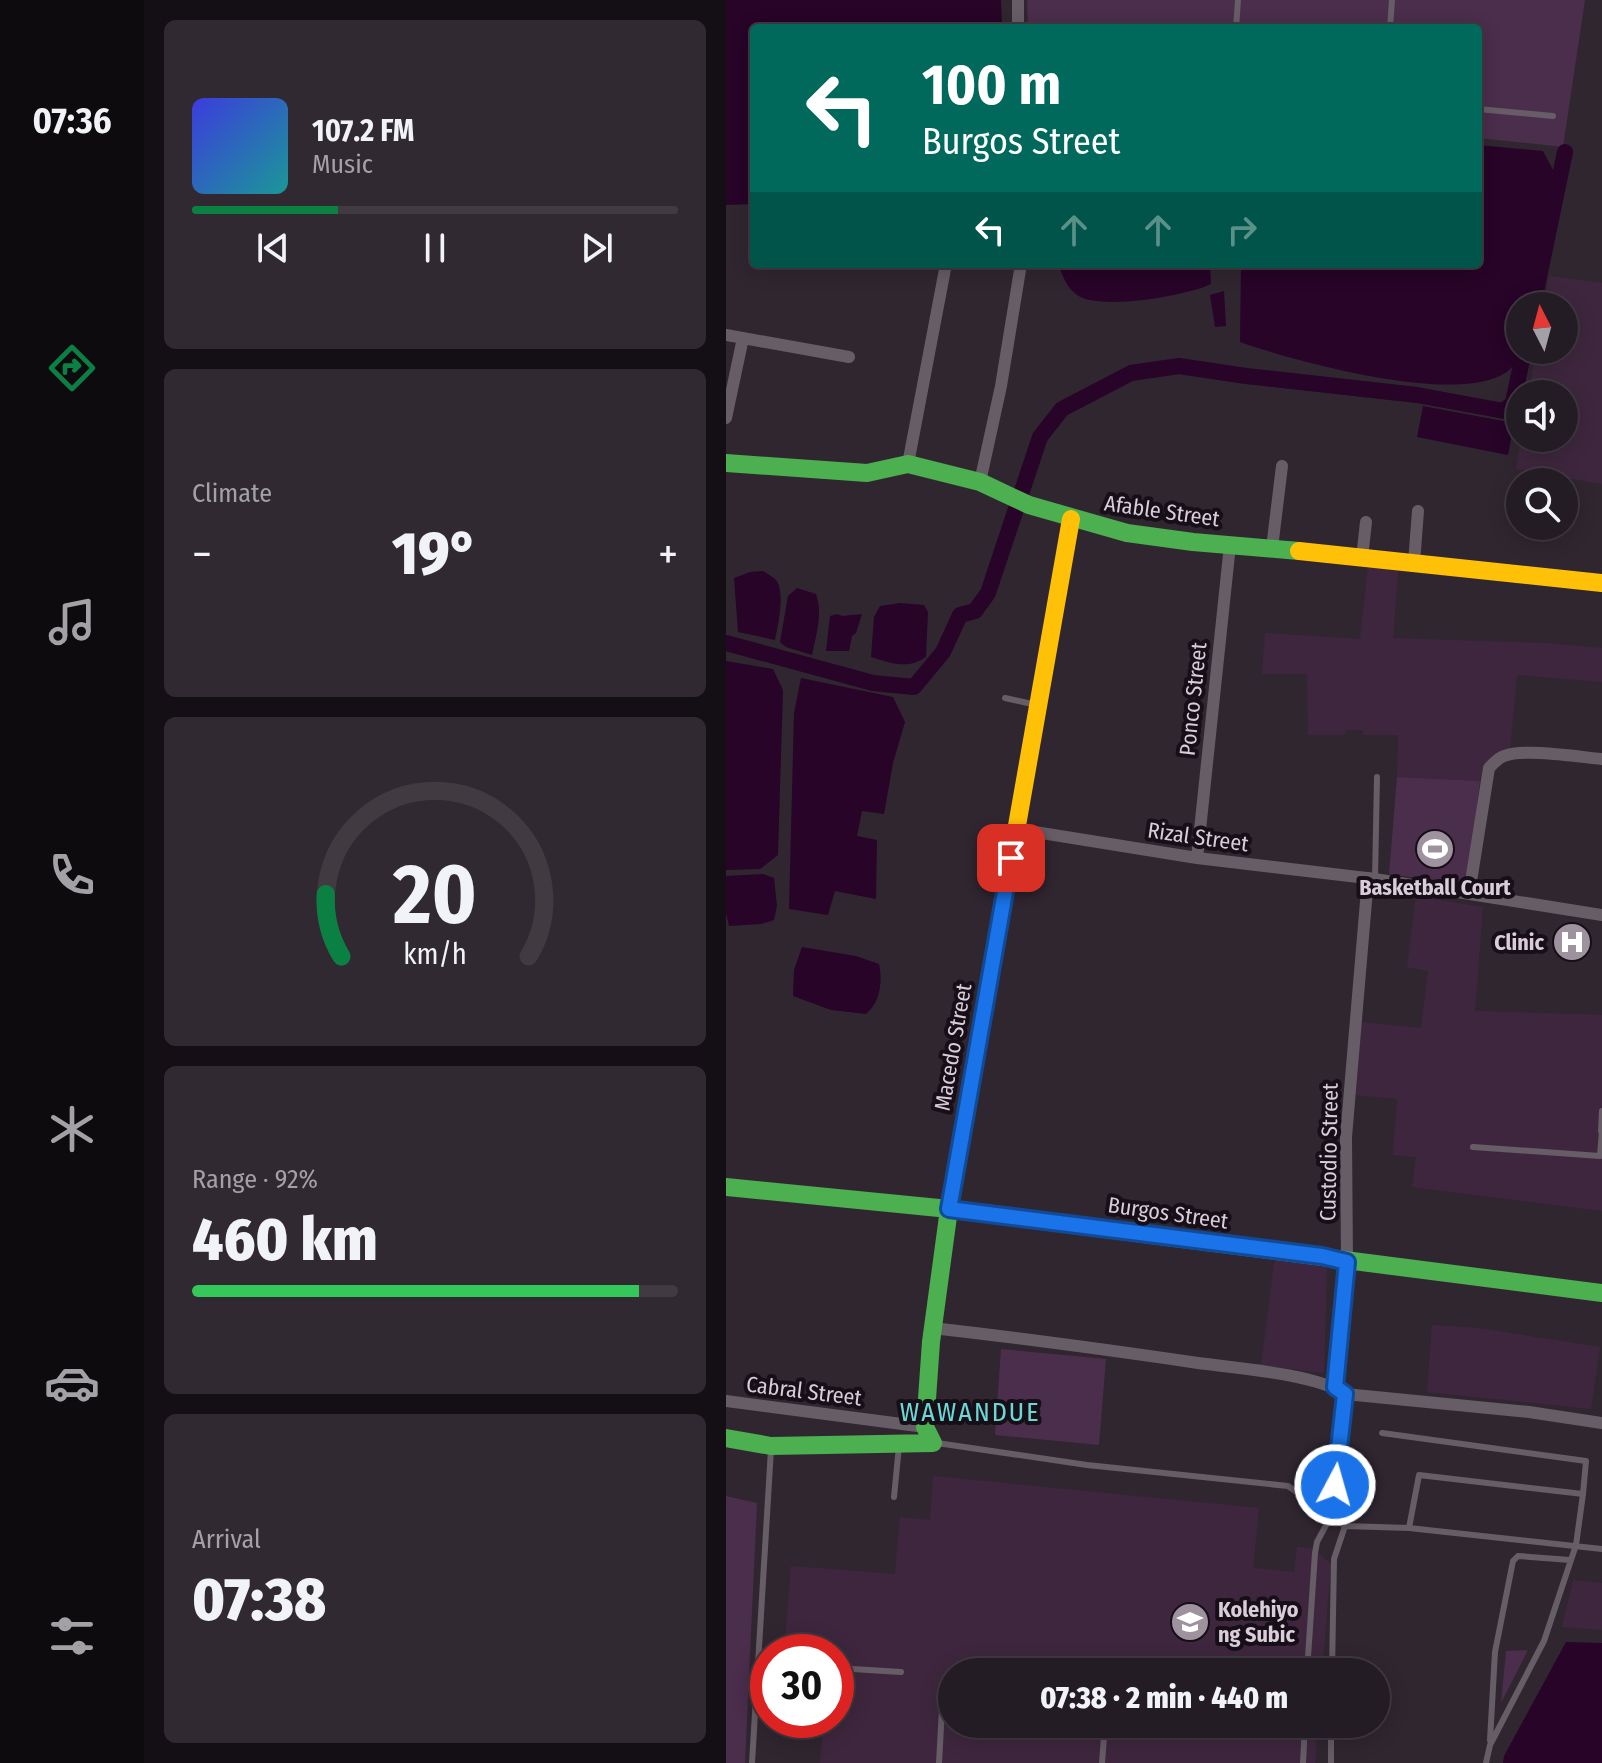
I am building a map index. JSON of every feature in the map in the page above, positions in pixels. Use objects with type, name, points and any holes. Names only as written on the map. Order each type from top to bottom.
[{"type":"street","points":[[1018,0],[1018,24]]},
{"type":"street","points":[[908,464],[945,268]]},
{"type":"street","points":[[980,482],[1001,386],[1020,268]]},
{"type":"street","points":[[726,335],[849,357]]},
{"type":"street","points":[[726,418],[743,338]]},
{"type":"street","name":"Afable Street","points":[[726,463],[867,473],[908,464],[980,482],[1022,502],[1071,519],[1127,533],[1602,583]]},
{"type":"street","points":[[1272,548],[1282,466]]},
{"type":"street","points":[[1414,563],[1418,511]]},
{"type":"street","name":"Macedo Street","points":[[929,1435],[932,1328],[949,1209],[1071,519]]},
{"type":"street","points":[[1362,558],[1366,522]]},
{"type":"street","name":"Ponco Street","points":[[1197,858],[1230,545]]},
{"type":"street","points":[[1469,894],[1489,768],[1501,757],[1523,754],[1602,759]]},
{"type":"street","name":"Rizal Street","points":[[1016,829],[1197,858],[1371,878],[1602,915]]},
{"type":"street","name":"Custodio Street","points":[[1331,1516],[1347,1262],[1346,1137],[1371,878]]},
{"type":"street","name":"Burgos Street","points":[[726,1187],[949,1209],[1602,1293]]},
{"type":"street","points":[[932,1328],[1087,1346],[1277,1374],[1340,1390],[1602,1423]]},
{"type":"street","name":"Cabral Street","points":[[726,1401],[929,1435]]},
{"type":"street","points":[[726,1438],[771,1446],[899,1442],[929,1435]]},
{"type":"lane","points":[[1236,24],[1238,0]]},
{"type":"lane","points":[[1390,24],[1392,0]]},
{"type":"lane","points":[[1482,109],[1553,116]]},
{"type":"lane","points":[[1005,698],[1037,705]]},
{"type":"lane","points":[[1371,878],[1377,777]]},
{"type":"lane","points":[[1473,1147],[1600,1156],[1602,1111]]},
{"type":"lane","points":[[1382,1433],[1586,1461],[1576,1545],[1544,1641],[1490,1745]]},
{"type":"lane","points":[[929,1435],[1087,1465],[1288,1486],[1345,1526],[1409,1528],[1602,1549]]},
{"type":"lane","points":[[894,1497],[899,1442]]},
{"type":"lane","points":[[761,1634],[771,1446]]},
{"type":"lane","points":[[1409,1528],[1419,1475],[1583,1494]]},
{"type":"lane","points":[[1308,1658],[1315,1553],[1317,1542],[1331,1516]]},
{"type":"lane","points":[[1332,1658],[1334,1559],[1345,1526]]},
{"type":"lane","points":[[1486,1763],[1490,1745],[1495,1652],[1513,1561],[1518,1556],[1570,1560]]},
{"type":"lane","points":[[854,1669],[901,1672]]},
{"type":"lane","points":[[752,1763],[754,1738]]},
{"type":"lane","points":[[939,1763],[940,1738]]},
{"type":"lane","points":[[1102,1763],[1104,1738]]},
{"type":"lane","points":[[1303,1763],[1304,1738]]},
{"type":"lane","points":[[1331,1738],[1331,1763]]},
{"type":"shaded area","points":[[726,0],[1001,0],[1002,24],[750,24],[750,204],[726,205]]},
{"type":"shaded area","points":[[1027,0],[1585,0],[1563,147],[1482,138],[1482,24],[1028,24]]},
{"type":"shaded area","points":[[1482,145],[1543,151],[1553,170],[1531,292],[1506,292],[1506,364],[1514,364],[1513,366],[1492,379],[1461,384],[1423,383],[1381,378],[1299,360],[1240,342],[1241,268],[1482,268]]},
{"type":"shaded area","points":[[1060,268],[1210,268],[1211,284],[1143,300],[1088,300],[1067,285]]},
{"type":"shaded area","points":[[1549,276],[1602,283],[1602,484],[1578,480],[1578,468],[1516,468],[1519,452],[1578,452],[1578,380],[1531,380],[1534,364],[1578,364],[1578,292],[1546,292]]},
{"type":"shaded area","points":[[1224,291],[1226,326],[1215,327],[1210,295]]},
{"type":"shaded area","points":[[1423,406],[1506,422],[1506,452],[1509,452],[1508,455],[1417,437]]},
{"type":"shaded area","points":[[1368,567],[1398,570],[1393,638],[1602,648],[1602,682],[1517,675],[1510,750],[1503,751],[1483,769],[1480,781],[1397,777],[1398,735],[1363,735],[1363,730],[1346,730],[1344,735],[1308,735],[1307,674],[1262,674],[1265,633],[1360,639]]},
{"type":"shaded area","points":[[763,571],[775,579],[780,591],[775,640],[738,632],[734,578]]},
{"type":"shaded area","points":[[797,588],[816,594],[818,602],[818,624],[812,655],[780,642],[788,596]]},
{"type":"shaded area","points":[[900,603],[924,605],[928,612],[926,657],[899,664],[871,657],[874,617],[880,606]]},
{"type":"shaded area","points":[[862,614],[849,651],[826,651],[830,616]]},
{"type":"shaded area","points":[[726,661],[773,669],[783,690],[778,855],[760,869],[726,870]]},
{"type":"shaded area","points":[[801,678],[893,697],[905,722],[893,763],[884,814],[862,811],[857,836],[877,840],[876,899],[835,891],[828,915],[789,909],[794,713]]},
{"type":"shaded area","points":[[1397,777],[1480,781],[1467,885],[1389,874]]},
{"type":"shaded area","points":[[763,874],[774,878],[777,906],[774,920],[729,926],[726,876]]},
{"type":"shaded area","points":[[1416,896],[1483,907],[1475,1011],[1602,1015],[1602,1211],[1412,1187],[1416,1157],[1393,1155],[1397,1099],[1356,1095],[1361,1022],[1421,1028],[1428,971],[1407,967]]},
{"type":"shaded area","points":[[802,947],[856,956],[879,964],[879,991],[871,1009],[866,1014],[831,1010],[793,996],[794,970]]},
{"type":"shaded area","points":[[1275,1258],[1327,1264],[1324,1373],[1261,1365]]},
{"type":"shaded area","points":[[1432,1325],[1478,1328],[1600,1347],[1591,1409],[1427,1392]]},
{"type":"shaded area","points":[[1001,1349],[1106,1359],[1099,1445],[995,1435]]},
{"type":"shaded area","points":[[933,1476],[1259,1508],[1253,1568],[1294,1572],[1297,1547],[1312,1548],[1331,1564],[1323,1658],[938,1658],[938,1738],[1317,1738],[1315,1763],[820,1763],[822,1738],[854,1738],[854,1634],[785,1634],[791,1566],[895,1574],[900,1517],[930,1520]]},
{"type":"shaded area","points":[[726,1496],[757,1503],[745,1763],[726,1763]]},
{"type":"shaded area","points":[[1573,1580],[1602,1583],[1602,1630],[1562,1627]]},
{"type":"shaded area","points":[[1566,1642],[1602,1643],[1602,1763],[1503,1763],[1504,1756]]},
{"type":"shaded area","points":[[1528,1650],[1501,1703],[1506,1651]]},
{"type":"waterway","points":[[1536,292],[1565,152]]},
{"type":"waterway","points":[[726,643],[873,683],[914,687],[943,652],[960,615],[975,611],[988,593],[1040,437],[1062,409],[1131,373],[1179,366],[1417,395],[1504,411],[1513,403],[1521,364]]},
{"type":"traffic: fast","points":[[726,463],[867,473],[908,464],[980,482],[1029,505],[1127,533],[1299,551]]},
{"type":"traffic: fast","points":[[726,1438],[771,1446],[933,1443],[925,1427],[931,1342],[949,1209],[1006,888]]},
{"type":"traffic: fast","points":[[726,1187],[949,1209],[1602,1293]]},
{"type":"traffic: slow","points":[[1006,888],[1071,519]]},
{"type":"traffic: slow","points":[[1299,551],[1602,583]]},
{"type":"place","name":"Basketball Court","points":[[1435,849]]},
{"type":"place","name":"Clinic","points":[[1572,942]]},
{"type":"place","name":"Kolehiyo ng Subic","points":[[1190,1622]]},
{"type":"district","name":"WAWANDUE","points":[[970,1412]]},
{"type":"route","points":[[1011,858],[949,1209],[1322,1256],[1347,1262],[1335,1387],[1345,1394],[1335,1485]]}]
